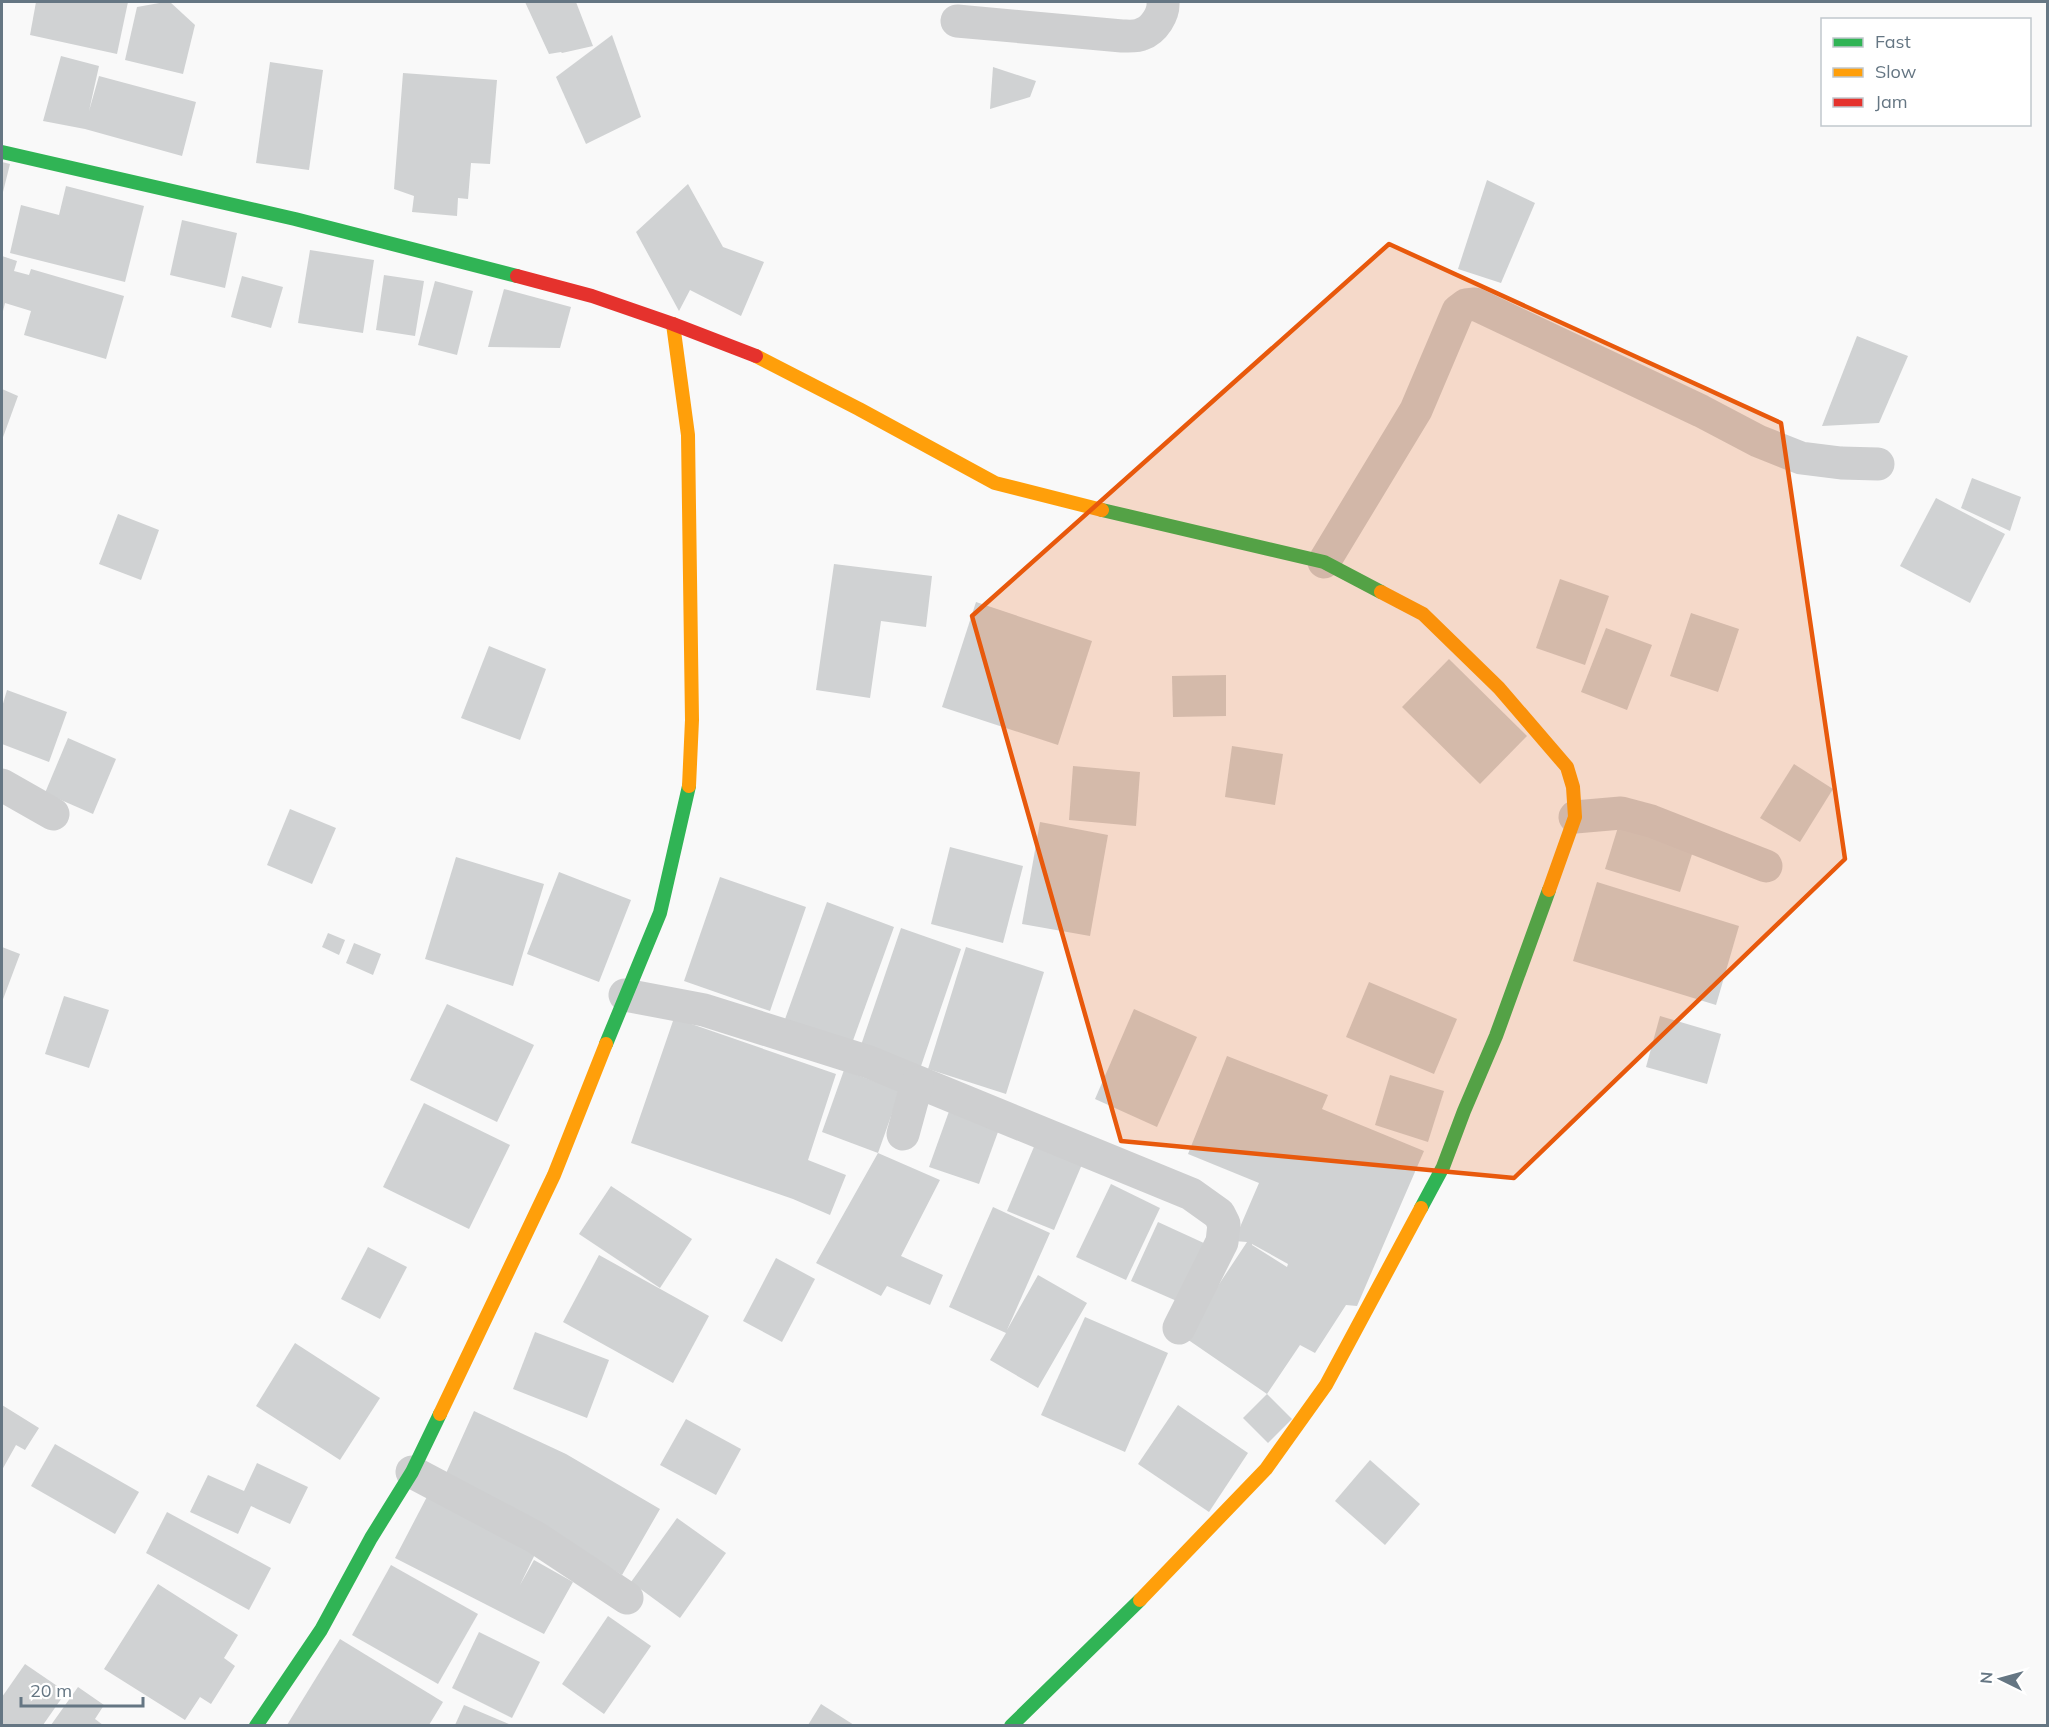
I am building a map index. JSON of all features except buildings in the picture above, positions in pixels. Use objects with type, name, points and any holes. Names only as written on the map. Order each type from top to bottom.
[{"type":"street","points":[[957,21],[1122,36],[1141,35],[1154,27],[1163,8],[1163,2]]},
{"type":"street","points":[[2,152],[284,217],[592,296],[747,352],[859,409],[994,483],[1324,562],[1423,614],[1499,688],[1567,767],[1573,787],[1575,817],[1496,1036],[1443,1167],[1326,1385],[1266,1470],[1130,1611],[1011,1725]]},
{"type":"street","points":[[1324,562],[1416,410],[1458,311],[1466,305],[1475,304],[1701,411],[1758,441],[1801,458],[1841,463],[1878,464]]},
{"type":"street","points":[[256,1725],[321,1630],[371,1539],[412,1472],[554,1175],[660,913],[689,784],[692,653],[688,435],[673,324]]},
{"type":"street","points":[[2,785],[53,814]]},
{"type":"street","points":[[1575,817],[1621,813],[1651,821],[1766,866]]},
{"type":"street","points":[[625,995],[704,1010],[870,1062],[1191,1194],[1219,1214],[1224,1224],[1222,1242],[1179,1328]]},
{"type":"street","points":[[903,1134],[917,1083]]},
{"type":"street","points":[[412,1472],[535,1537],[627,1598]]},
{"type":"highlighted area","points":[[1389,244],[1781,423],[1845,859],[1514,1178],[1121,1141],[972,616]]},
{"type":"traffic: fast","points":[[2,152],[295,219],[517,276]]},
{"type":"traffic: fast","points":[[1102,510],[1324,562],[1381,592]]},
{"type":"traffic: fast","points":[[606,1044],[660,913],[689,786]]},
{"type":"traffic: fast","points":[[1421,1208],[1443,1167],[1496,1036],[1549,890]]},
{"type":"traffic: fast","points":[[256,1726],[321,1630],[371,1538],[412,1472],[440,1414]]},
{"type":"traffic: fast","points":[[1011,1726],[1140,1600]]},
{"type":"traffic: slow","points":[[673,324],[688,435],[692,720],[689,786]]},
{"type":"traffic: slow","points":[[756,356],[995,483],[1102,510]]},
{"type":"traffic: slow","points":[[1381,592],[1423,614],[1499,688],[1567,767],[1573,787],[1575,817],[1549,890]]},
{"type":"traffic: slow","points":[[440,1414],[554,1175],[606,1044]]},
{"type":"traffic: slow","points":[[1140,1600],[1266,1469],[1326,1385],[1421,1208]]},
{"type":"traffic: jam","points":[[517,276],[592,296],[756,356]]}]
